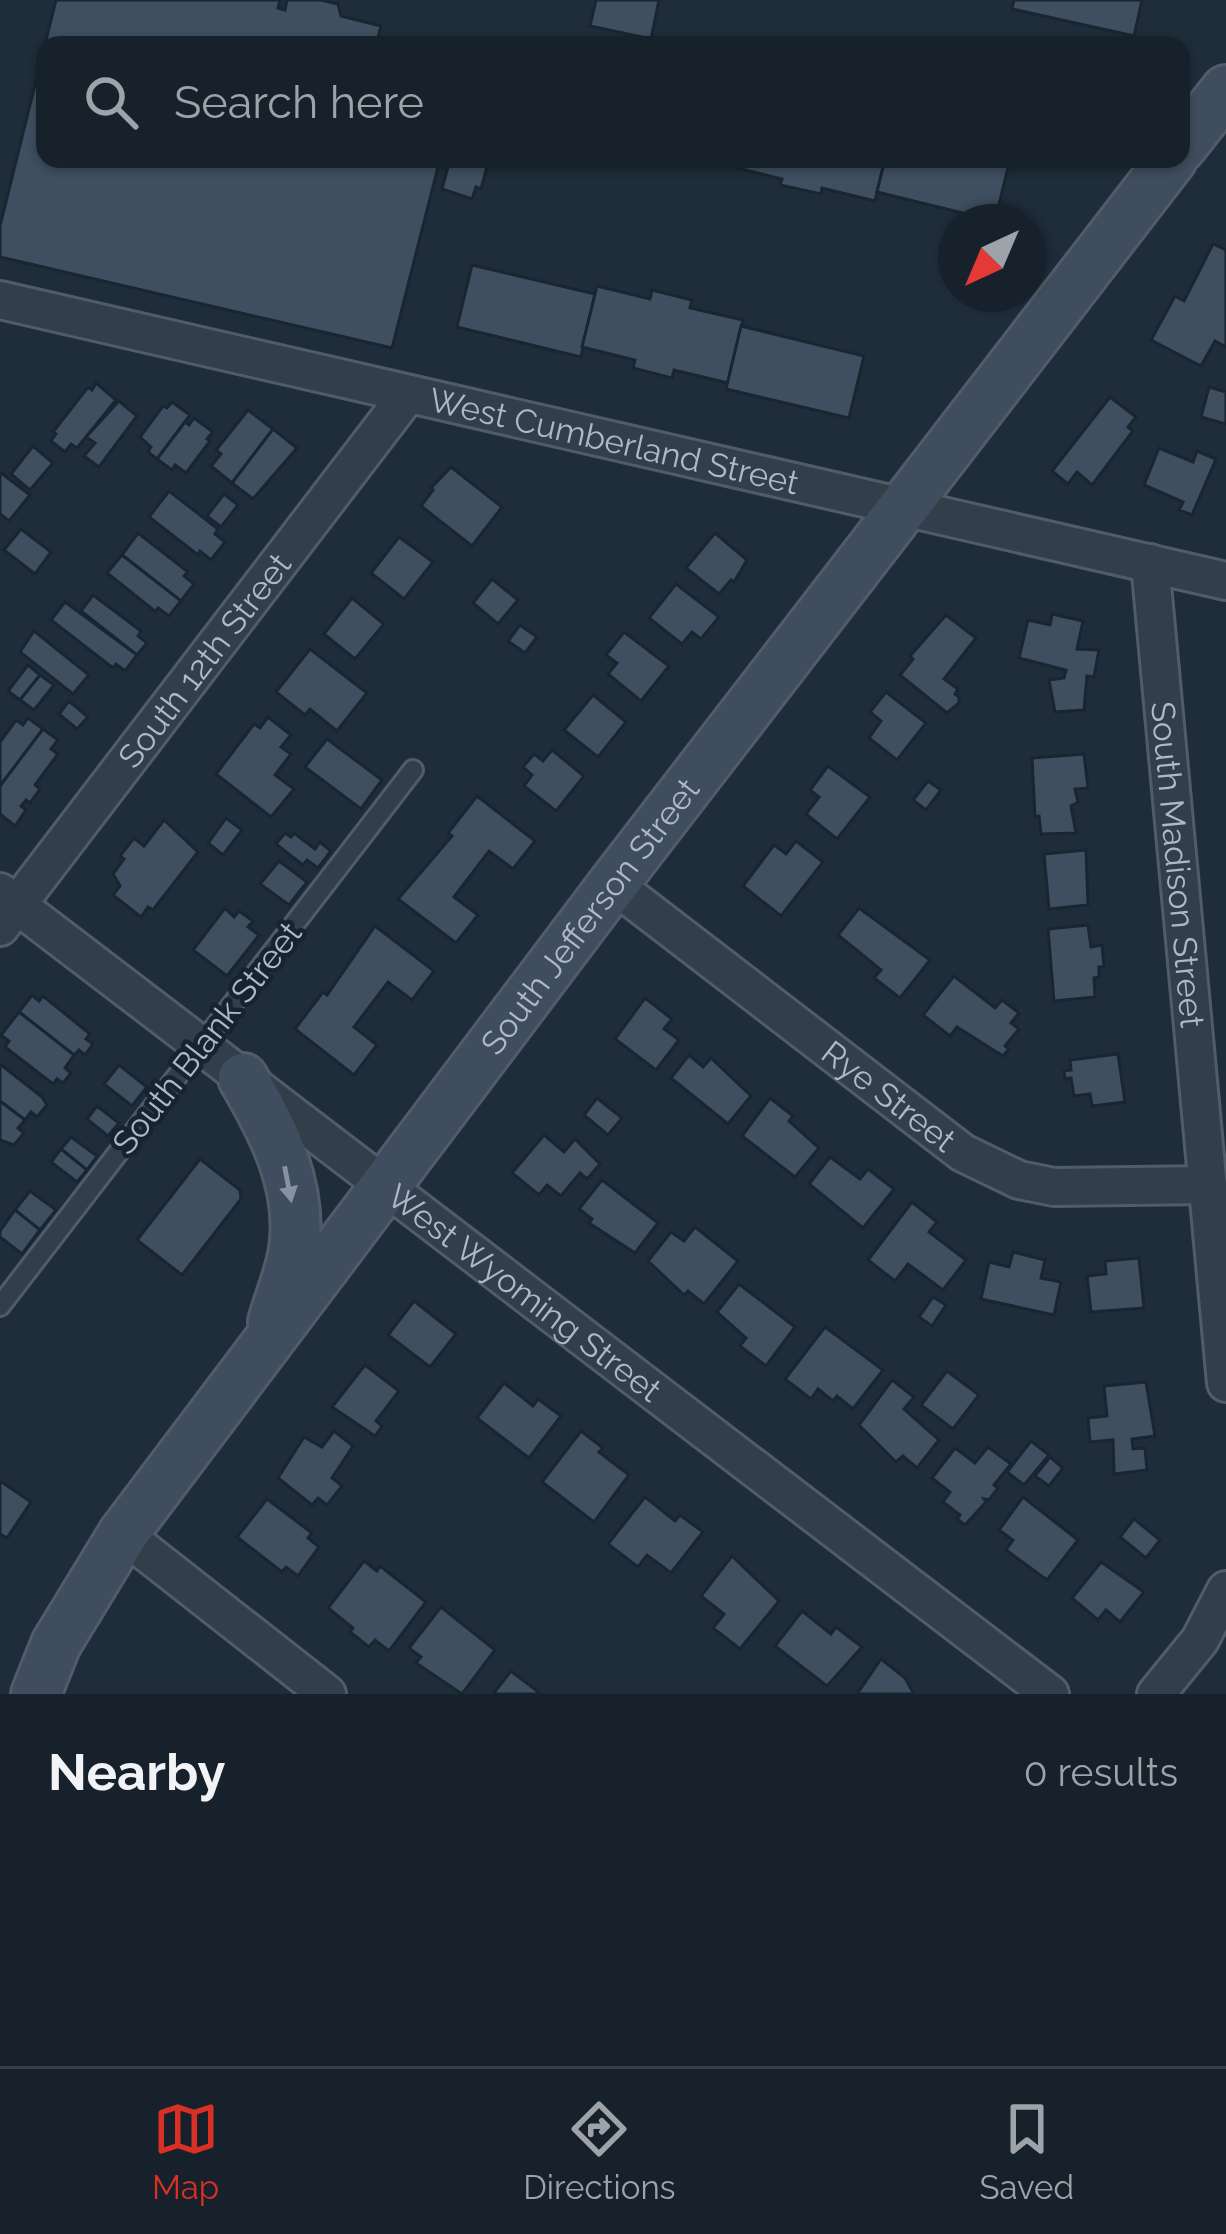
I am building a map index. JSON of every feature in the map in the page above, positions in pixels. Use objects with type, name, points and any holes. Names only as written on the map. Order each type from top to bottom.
[{"type":"main road","points":[[1190,136],[1226,90]]},
{"type":"main road","name":"South Jefferson Street","points":[[36,1694],[56,1643],[123,1534],[614,884],[1165,168]]},
{"type":"main road","points":[[242,1078],[278,1138],[292,1196],[294,1247],[265,1348]]},
{"type":"street","name":"West Cumberland Street","points":[[0,300],[1226,580]]},
{"type":"street","name":"South 12th Street","points":[[6,908],[409,394]]},
{"type":"street","name":"South Madison Street","points":[[1150,563],[1226,1383]]},
{"type":"street","name":"Rye Street","points":[[614,884],[963,1153],[994,1170],[1054,1187],[1208,1185]]},
{"type":"street","name":"West Wyoming Street","points":[[6,908],[201,1046],[1050,1694]]},
{"type":"street","points":[[123,1534],[327,1694]]},
{"type":"street","points":[[1156,1694],[1200,1640],[1226,1590]]},
{"type":"lane","name":"South Blank Street","points":[[0,1306],[413,770]]},
{"type":"building","points":[[56,0],[280,0],[278,8],[285,10],[287,0],[321,0],[338,4],[341,16],[381,26],[378,36],[47,36]]},
{"type":"building","points":[[596,0],[659,0],[652,36],[590,26]]},
{"type":"building","points":[[1014,0],[1142,0],[1134,36],[1012,9]]},
{"type":"building","points":[[36,81],[36,168],[438,168],[392,348],[0,257],[0,226]]},
{"type":"building","points":[[448,168],[487,168],[481,189],[476,187],[472,199],[442,189]]},
{"type":"building","points":[[737,168],[883,168],[875,201],[822,188],[821,194],[780,185],[782,179]]},
{"type":"building","points":[[883,168],[1008,168],[999,204],[938,207],[877,192]]},
{"type":"building","points":[[1213,244],[1226,250],[1226,347],[1215,341],[1201,366],[1151,340],[1175,296],[1184,301]]},
{"type":"building","points":[[472,265],[595,294],[581,357],[457,327]]},
{"type":"building","points":[[597,286],[650,299],[652,290],[692,300],[690,308],[743,320],[728,383],[674,370],[672,378],[633,368],[635,360],[582,347]]},
{"type":"building","points":[[741,326],[864,356],[849,418],[726,389]]},
{"type":"building","points":[[96,383],[116,400],[77,448],[71,444],[65,452],[51,441],[53,432]]},
{"type":"building","points":[[1209,387],[1226,392],[1226,424],[1201,417]]},
{"type":"building","points":[[1110,397],[1136,417],[1128,427],[1133,431],[1092,485],[1077,472],[1068,484],[1052,471]]},
{"type":"building","points":[[119,401],[137,416],[99,467],[84,456],[95,443],[86,437]]},
{"type":"building","points":[[172,402],[190,415],[157,459],[140,437],[163,406]]},
{"type":"building","points":[[248,410],[273,429],[232,483],[211,466],[221,454],[216,450]]},
{"type":"building","points":[[194,418],[213,432],[210,441],[186,473],[175,465],[172,470],[157,459],[185,422],[189,425]]},
{"type":"building","points":[[273,429],[297,448],[253,499],[232,483]]},
{"type":"building","points":[[33,446],[53,463],[30,490],[11,474]]},
{"type":"building","points":[[1159,448],[1193,462],[1197,451],[1216,459],[1192,515],[1179,510],[1183,502],[1144,485]]},
{"type":"building","points":[[451,467],[502,507],[472,546],[421,506]]},
{"type":"building","points":[[0,472],[30,495],[9,521],[0,514]]},
{"type":"building","points":[[169,491],[218,529],[215,534],[225,542],[211,560],[149,517]]},
{"type":"building","points":[[224,494],[238,505],[221,527],[207,516]]},
{"type":"building","points":[[21,529],[51,552],[35,574],[4,550]]},
{"type":"building","points":[[138,533],[188,572],[184,576],[194,584],[181,601],[122,555]]},
{"type":"building","points":[[715,533],[747,560],[734,582],[719,594],[686,568]]},
{"type":"building","points":[[399,537],[433,562],[404,599],[371,573]]},
{"type":"building","points":[[122,555],[181,601],[169,616],[158,608],[156,612],[107,573]]},
{"type":"building","points":[[492,579],[518,600],[498,624],[473,603]]},
{"type":"building","points":[[676,584],[719,617],[701,639],[692,632],[682,644],[649,618]]},
{"type":"building","points":[[93,595],[141,631],[138,636],[147,643],[137,655],[81,611]]},
{"type":"building","points":[[352,598],[384,624],[355,659],[324,634]]},
{"type":"building","points":[[65,602],[137,655],[125,671],[116,664],[113,668],[51,620]]},
{"type":"building","points":[[1052,614],[1083,621],[1077,649],[1099,650],[1094,677],[1087,676],[1084,710],[1055,712],[1049,680],[1064,678],[1066,670],[1019,658],[1028,620],[1050,625]]},
{"type":"building","points":[[946,615],[976,638],[944,679],[958,689],[959,697],[947,713],[900,675],[913,659],[910,656]]},
{"type":"building","points":[[520,625],[537,637],[525,653],[508,641]]},
{"type":"building","points":[[34,631],[89,675],[73,694],[20,652]]},
{"type":"building","points":[[624,632],[669,666],[641,701],[608,674],[617,663],[606,655]]},
{"type":"building","points":[[310,649],[367,693],[337,731],[310,709],[305,715],[276,692]]},
{"type":"building","points":[[28,665],[40,675],[20,700],[8,691]]},
{"type":"building","points":[[40,675],[54,685],[34,710],[20,700]]},
{"type":"building","points":[[886,692],[926,723],[897,760],[869,738],[881,721],[870,712]]},
{"type":"building","points":[[593,695],[626,722],[598,757],[564,730]]},
{"type":"building","points":[[69,701],[88,717],[77,729],[59,714]]},
{"type":"building","points":[[268,717],[291,735],[281,747],[291,754],[275,775],[294,789],[271,817],[216,774],[254,724],[260,728]]},
{"type":"building","points":[[28,718],[43,729],[0,786],[0,742],[16,720],[23,725]]},
{"type":"building","points":[[43,729],[58,740],[51,749],[58,754],[35,785],[40,789],[30,803],[26,800],[21,806],[26,810],[15,826],[0,814],[0,786]]},
{"type":"building","points":[[327,739],[382,780],[361,809],[305,767]]},
{"type":"building","points":[[552,750],[584,776],[556,811],[524,786],[532,775],[523,767],[534,754],[543,761]]},
{"type":"building","points":[[1084,754],[1088,788],[1075,789],[1078,802],[1071,806],[1076,833],[1041,834],[1039,816],[1035,817],[1032,758]]},
{"type":"building","points":[[828,766],[870,797],[837,839],[806,814],[819,797],[810,790]]},
{"type":"building","points":[[928,781],[941,790],[926,810],[913,800]]},
{"type":"building","points":[[477,796],[535,841],[513,869],[489,851],[454,897],[478,915],[456,943],[398,899],[452,836],[448,833]]},
{"type":"building","points":[[226,818],[242,830],[223,855],[208,843]]},
{"type":"building","points":[[164,820],[198,852],[153,910],[148,907],[141,917],[113,895],[120,886],[113,874],[134,838],[144,846]]},
{"type":"building","points":[[285,833],[291,837],[294,833],[315,849],[320,842],[331,851],[318,868],[307,860],[303,865],[276,844]]},
{"type":"building","points":[[796,841],[823,862],[781,916],[743,886],[774,845],[786,854]]},
{"type":"building","points":[[1086,850],[1088,905],[1049,909],[1044,854]]},
{"type":"building","points":[[279,861],[307,882],[289,905],[260,884]]},
{"type":"building","points":[[225,908],[234,917],[239,911],[253,921],[248,927],[259,935],[227,976],[193,950]]},
{"type":"building","points":[[859,908],[930,960],[900,998],[874,978],[881,970],[838,935]]},
{"type":"building","points":[[1088,925],[1091,947],[1102,945],[1104,967],[1099,967],[1099,977],[1094,978],[1095,997],[1054,1001],[1048,929]]},
{"type":"building","points":[[375,926],[434,971],[412,1000],[388,982],[354,1027],[377,1045],[354,1075],[295,1029],[323,992],[327,995]]},
{"type":"building","points":[[954,976],[995,1008],[1002,1000],[1019,1013],[1011,1023],[1019,1029],[1003,1056],[957,1027],[950,1036],[923,1015]]},
{"type":"building","points":[[32,995],[39,1001],[43,996],[90,1034],[86,1039],[93,1044],[85,1055],[79,1050],[74,1055],[19,1012]]},
{"type":"building","points":[[645,998],[672,1019],[664,1029],[679,1040],[656,1070],[615,1039]]},
{"type":"building","points":[[19,1012],[74,1055],[65,1068],[71,1073],[63,1083],[57,1079],[53,1084],[5,1047],[9,1041],[1,1035]]},
{"type":"building","points":[[1118,1054],[1125,1102],[1092,1106],[1090,1094],[1074,1096],[1071,1078],[1065,1079],[1064,1071],[1071,1070],[1070,1060]]},
{"type":"building","points":[[689,1055],[703,1067],[711,1058],[751,1096],[728,1124],[671,1078]]},
{"type":"building","points":[[0,1064],[42,1097],[47,1105],[37,1117],[31,1112],[25,1120],[0,1101]]},
{"type":"building","points":[[119,1065],[147,1087],[132,1106],[104,1084]]},
{"type":"building","points":[[597,1098],[622,1118],[608,1135],[584,1115]]},
{"type":"building","points":[[770,1098],[793,1116],[789,1121],[819,1148],[795,1177],[742,1136]]},
{"type":"building","points":[[0,1101],[25,1120],[18,1128],[24,1133],[14,1145],[0,1140]]},
{"type":"building","points":[[97,1106],[119,1123],[108,1136],[87,1119]]},
{"type":"building","points":[[544,1135],[564,1152],[575,1139],[600,1164],[587,1179],[580,1173],[561,1196],[547,1185],[539,1195],[512,1173]]},
{"type":"building","points":[[71,1137],[97,1156],[87,1170],[61,1149]]},
{"type":"building","points":[[61,1149],[87,1170],[77,1182],[51,1162]]},
{"type":"building","points":[[830,1157],[860,1179],[868,1169],[894,1189],[863,1228],[809,1184]]},
{"type":"building","points":[[200,1159],[240,1190],[241,1199],[182,1275],[137,1240]]},
{"type":"building","points":[[602,1180],[658,1223],[635,1253],[589,1223],[592,1219],[579,1209]]},
{"type":"building","points":[[30,1191],[56,1210],[40,1230],[15,1210]]},
{"type":"building","points":[[912,1202],[937,1222],[929,1232],[966,1260],[943,1290],[908,1264],[895,1281],[868,1260]]},
{"type":"building","points":[[15,1210],[40,1230],[22,1254],[0,1237]]},
{"type":"building","points":[[695,1227],[738,1261],[704,1304],[688,1291],[684,1295],[648,1261],[671,1232],[684,1241]]},
{"type":"building","points":[[1013,1252],[1045,1260],[1041,1278],[1061,1282],[1054,1315],[981,1299],[989,1262],[1009,1267]]},
{"type":"building","points":[[1139,1258],[1144,1308],[1091,1312],[1087,1276],[1106,1274],[1105,1261]]},
{"type":"building","points":[[739,1284],[795,1327],[766,1366],[740,1346],[746,1338],[717,1312]]},
{"type":"building","points":[[933,1297],[946,1305],[932,1326],[919,1317]]},
{"type":"building","points":[[414,1301],[456,1334],[430,1367],[388,1335]]},
{"type":"building","points":[[825,1327],[883,1370],[853,1409],[818,1389],[811,1399],[785,1379]]},
{"type":"building","points":[[365,1365],[399,1391],[376,1421],[382,1426],[375,1436],[332,1407]]},
{"type":"building","points":[[947,1371],[979,1395],[953,1429],[921,1405]]},
{"type":"building","points":[[892,1380],[914,1397],[904,1409],[939,1440],[917,1468],[903,1456],[896,1462],[859,1425]]},
{"type":"building","points":[[1146,1382],[1155,1436],[1132,1439],[1133,1449],[1145,1448],[1147,1470],[1114,1474],[1113,1440],[1090,1442],[1088,1418],[1107,1416],[1104,1386]]},
{"type":"building","points":[[504,1383],[533,1406],[538,1399],[561,1416],[529,1458],[477,1418]]},
{"type":"building","points":[[334,1431],[353,1446],[332,1478],[342,1486],[327,1505],[318,1498],[312,1505],[278,1478],[304,1437],[322,1447]]},
{"type":"building","points":[[581,1431],[629,1475],[594,1522],[542,1482]]},
{"type":"building","points":[[1031,1441],[1049,1455],[1024,1485],[1007,1472]]},
{"type":"building","points":[[988,1447],[1011,1464],[989,1500],[984,1499],[965,1525],[943,1502],[950,1492],[932,1478],[955,1448],[975,1463]]},
{"type":"building","points":[[1050,1457],[1063,1468],[1049,1486],[1035,1476]]},
{"type":"building","points":[[0,1481],[31,1502],[7,1538],[0,1534]]},
{"type":"building","points":[[645,1497],[675,1521],[680,1515],[703,1532],[671,1573],[647,1555],[638,1567],[608,1544]]},
{"type":"building","points":[[1023,1497],[1078,1540],[1047,1580],[1006,1550],[1013,1540],[999,1530]]},
{"type":"building","points":[[267,1499],[312,1533],[308,1538],[319,1547],[298,1576],[286,1567],[282,1572],[237,1537]]},
{"type":"building","points":[[1134,1519],[1160,1540],[1146,1558],[1120,1537]]},
{"type":"building","points":[[732,1556],[779,1601],[740,1649],[713,1628],[724,1614],[701,1596]]},
{"type":"building","points":[[364,1561],[377,1571],[380,1566],[426,1602],[389,1651],[375,1640],[369,1647],[328,1608]]},
{"type":"building","points":[[1101,1562],[1144,1592],[1120,1622],[1106,1610],[1098,1620],[1072,1598]]},
{"type":"building","points":[[441,1607],[495,1650],[462,1694],[416,1663],[421,1657],[409,1648]]},
{"type":"building","points":[[802,1611],[831,1634],[836,1627],[862,1647],[827,1686],[775,1646]]},
{"type":"building","points":[[881,1659],[905,1678],[914,1694],[857,1694]]},
{"type":"building","points":[[511,1671],[541,1694],[493,1694]]}]
